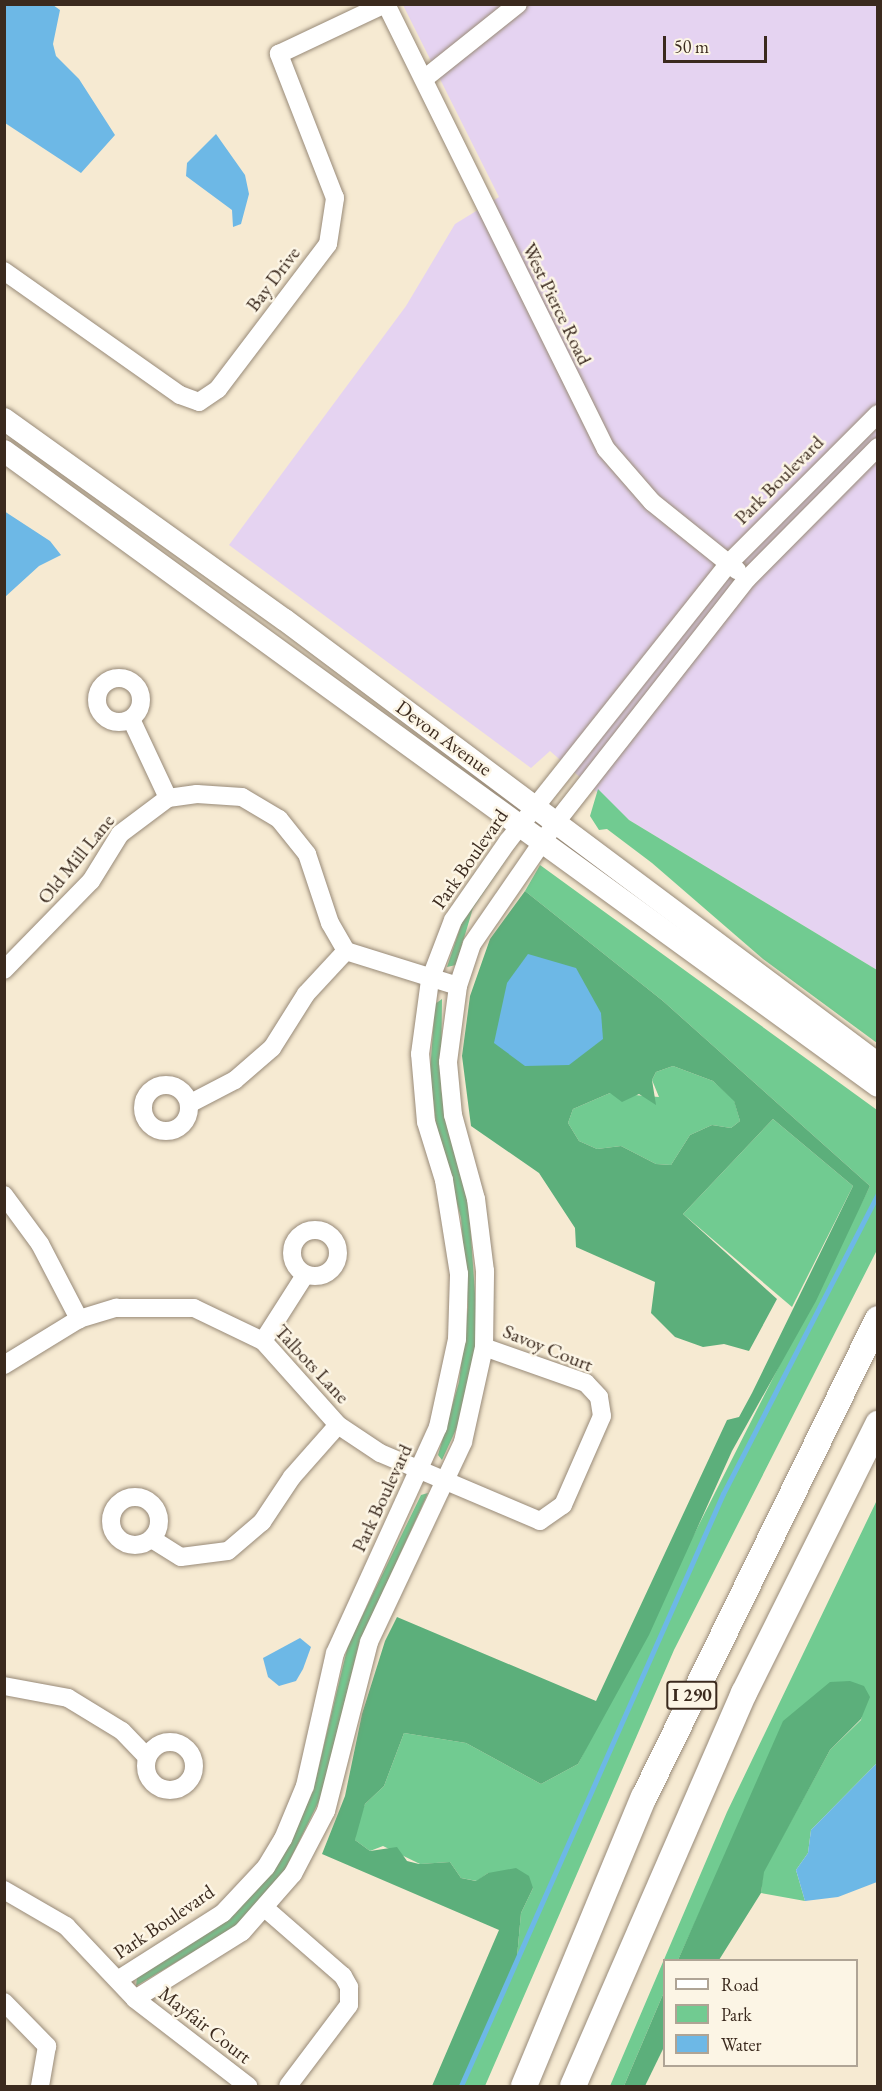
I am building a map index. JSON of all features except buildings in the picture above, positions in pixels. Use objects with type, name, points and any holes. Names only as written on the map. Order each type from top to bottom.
[{"type":"highway","name":"I 290","points":[[525,2082],[649,1786],[878,1318]]},
{"type":"highway","name":"I 290","points":[[573,2086],[744,1693],[878,1424]]},
{"type":"main road","name":"Devon Avenue","points":[[4,419],[536,806],[878,1064]]},
{"type":"main road","name":"Devon Avenue","points":[[4,451],[878,1086]]},
{"type":"street","name":"West Pierce Road","points":[[386,4],[606,449],[652,502],[747,579]]},
{"type":"street","name":"Bay Drive","points":[[4,271],[180,395],[199,402],[218,388],[328,244],[335,198],[279,54],[386,4]]},
{"type":"street","points":[[424,79],[518,4]]},
{"type":"street","name":"Park Boulevard","points":[[135,1999],[119,1979],[223,1913],[266,1867],[283,1839],[305,1786],[335,1653],[421,1472],[451,1379],[459,1305],[450,1208],[422,1087],[420,1054],[430,980],[462,904],[520,826],[729,563],[878,414]]},
{"type":"street","points":[[135,1999],[216,1953],[266,1909],[293,1874],[326,1811],[369,1642],[447,1484],[484,1347],[485,1270],[476,1199],[449,1088],[458,986],[482,924],[556,821],[747,579],[878,447]]},
{"type":"street","points":[[131,719],[168,798],[242,797],[279,819],[308,854],[330,923],[346,951],[430,980],[458,986]]},
{"type":"street","name":"Old Mill Lane","points":[[4,970],[91,882],[120,834],[168,798]]},
{"type":"street","points":[[189,1104],[234,1080],[272,1048],[306,994],[346,951]]},
{"type":"street","points":[[4,1195],[40,1244],[79,1319]]},
{"type":"street","points":[[263,1341],[305,1275]]},
{"type":"street","name":"Talbots Lane","points":[[4,1365],[79,1319],[116,1308],[183,1307],[228,1321],[263,1341],[338,1425],[421,1472],[447,1484]]},
{"type":"street","name":"Savoy Court","points":[[447,1484],[531,1520],[552,1516],[602,1416],[599,1397],[586,1383],[484,1347]]},
{"type":"street","points":[[152,1539],[181,1557],[205,1558],[237,1545],[262,1522],[291,1477],[338,1425]]},
{"type":"street","points":[[4,1686],[68,1698],[122,1731],[147,1757]]},
{"type":"street","points":[[4,1890],[66,1926],[119,1979]]},
{"type":"street","points":[[266,1909],[343,1976],[349,1987],[349,2005],[288,2086]]},
{"type":"street","name":"Mayfair Court","points":[[135,1999],[248,2086]]},
{"type":"street","points":[[4,2002],[47,2046],[40,2086]]},
{"type":"shaded area","points":[[403,5],[877,5],[877,970],[629,820],[550,751],[531,768],[229,545],[406,306],[455,224],[499,197]]},
{"type":"green space","points":[[598,789],[629,820],[877,970],[877,1043],[763,959],[652,863],[607,829],[599,830],[590,816]]},
{"type":"green space","points":[[512,851],[473,908],[456,965],[447,967],[462,922]]},
{"type":"green space","points":[[540,865],[877,1110],[877,1250],[674,1650],[485,2086],[462,2086],[517,1957],[521,1913],[533,1888],[488,1873],[477,1881],[461,1878],[450,1862],[420,1864],[383,1846],[370,1851],[355,1840],[356,1825],[365,1804],[384,1786],[404,1733],[466,1743],[541,1784],[578,1764],[870,1186],[663,1001],[525,891]]},
{"type":"green space","points":[[525,891],[663,1001],[870,1186],[816,1301],[732,1451],[649,1635],[578,1764],[541,1784],[466,1743],[404,1733],[384,1786],[365,1804],[355,1840],[370,1851],[397,1847],[407,1861],[419,1864],[450,1862],[461,1878],[476,1881],[488,1873],[516,1868],[529,1876],[533,1888],[521,1913],[517,1957],[462,2086],[432,2086],[499,1930],[322,1854],[345,1796],[362,1714],[385,1641],[397,1617],[596,1701],[727,1420],[739,1417],[752,1393],[853,1186],[773,1119],[683,1214],[777,1299],[749,1351],[724,1344],[703,1347],[675,1337],[651,1313],[655,1282],[576,1247],[575,1228],[539,1173],[471,1126],[462,1056],[470,996],[490,939]],"holes":[[[673,1066],[713,1081],[734,1101],[740,1121],[731,1128],[712,1125],[690,1135],[671,1165],[656,1164],[621,1146],[597,1149],[579,1141],[568,1123],[573,1109],[610,1093],[622,1102],[639,1094],[656,1105],[652,1080],[656,1072]]]},
{"type":"green space","points":[[442,999],[441,1089],[469,1209],[478,1335],[459,1423],[442,1460],[438,1455],[459,1382],[468,1307],[461,1218],[436,1124],[430,1072],[435,1004]]},
{"type":"green space","points":[[673,1066],[713,1081],[734,1100],[740,1121],[731,1128],[712,1125],[690,1135],[671,1165],[656,1164],[621,1146],[597,1149],[579,1141],[568,1123],[573,1109],[610,1093],[659,1097],[652,1080],[656,1072]]},
{"type":"green space","points":[[773,1119],[853,1186],[792,1307],[683,1214]]},
{"type":"green space","points":[[428,1493],[359,1644],[321,1797],[284,1872],[235,1927],[136,1986],[137,1977],[235,1914],[288,1846],[313,1791],[348,1645],[421,1495]]},
{"type":"green space","points":[[877,1500],[877,1763],[811,1830],[808,1853],[796,1870],[805,1901],[761,1893],[763,1872],[830,1750],[861,1720],[864,1704],[755,1790],[678,1959],[664,1959],[727,1812]]},
{"type":"green space","points":[[850,1681],[864,1686],[870,1697],[861,1719],[830,1750],[764,1872],[761,1893],[720,1959],[678,1959],[783,1721],[830,1682]]},
{"type":"green space","points":[[663,1962],[663,1994],[624,2086],[610,2086]]},
{"type":"green space","points":[[663,1994],[663,2049],[645,2086],[624,2086]]},
{"type":"water","points":[[4,5],[53,5],[60,10],[53,44],[56,56],[79,79],[115,135],[81,173],[5,123]]},
{"type":"water","points":[[216,134],[245,175],[249,194],[241,224],[233,227],[232,210],[186,176],[187,163]]},
{"type":"water","points":[[4,511],[50,541],[61,555],[39,566],[5,597]]},
{"type":"water","points":[[528,954],[576,968],[601,1013],[603,1039],[569,1065],[525,1066],[494,1043],[507,983]]},
{"type":"water","points":[[300,1638],[311,1647],[303,1669],[296,1681],[279,1686],[268,1677],[263,1658]]},
{"type":"water","points":[[877,1763],[877,1882],[838,1897],[805,1901],[796,1870],[808,1853],[811,1830]]},
{"type":"waterway","points":[[461,2086],[723,1494],[878,1194]]}]
